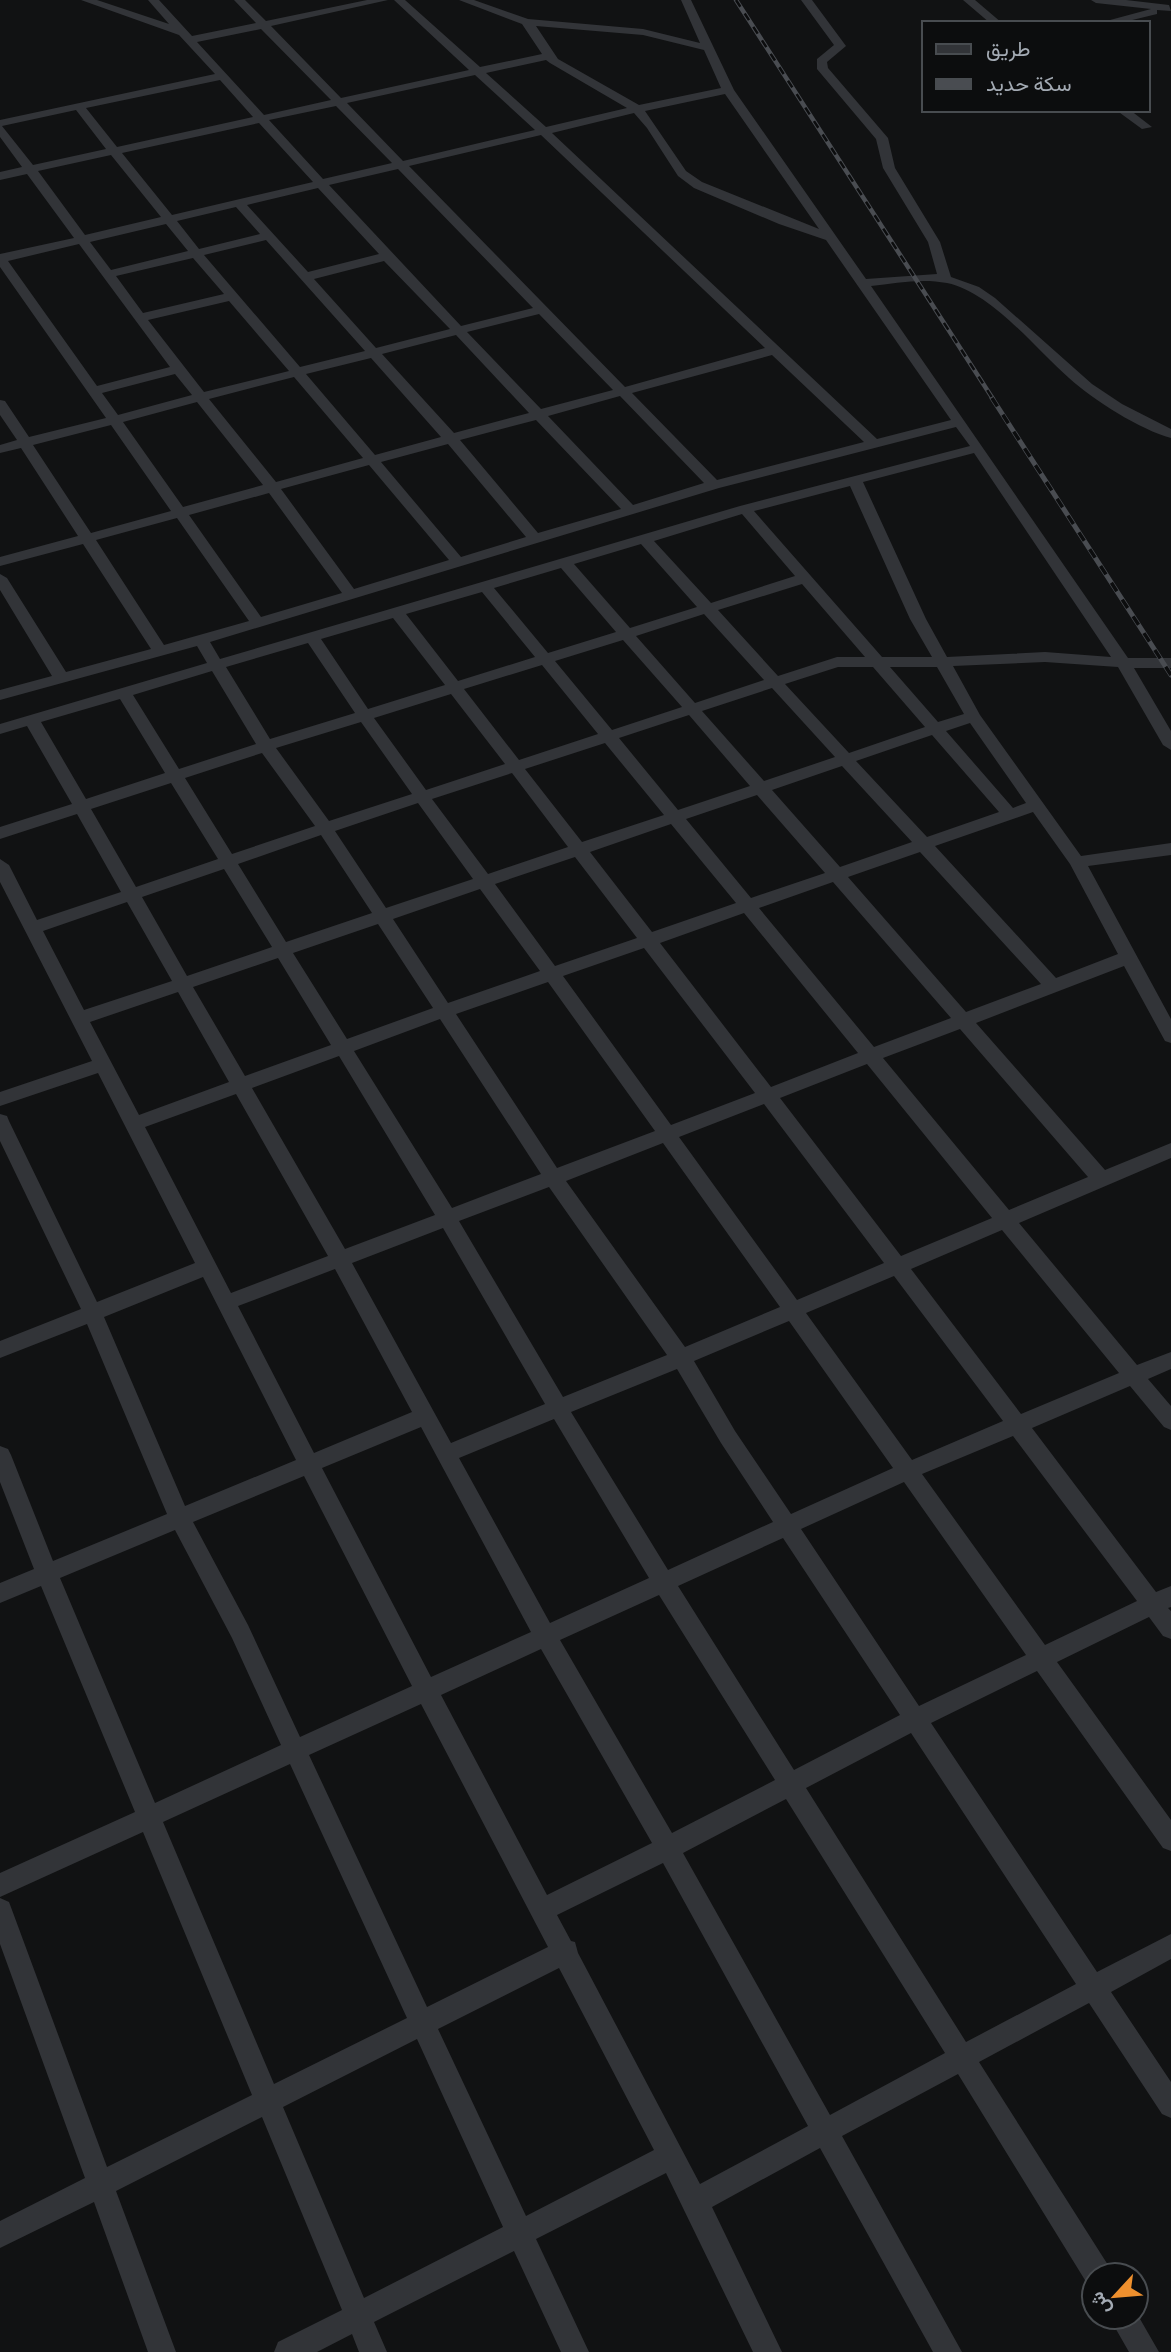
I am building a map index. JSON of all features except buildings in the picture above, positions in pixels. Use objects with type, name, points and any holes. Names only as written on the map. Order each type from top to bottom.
[{"type":"street","points":[[86,0],[186,36],[383,0]]},
{"type":"street","points":[[153,0],[458,332],[541,414],[630,510]]},
{"type":"street","points":[[239,0],[714,485]]},
{"type":"street","points":[[399,0],[477,69],[873,443]]},
{"type":"street","points":[[464,0],[526,22],[643,32],[708,48]]},
{"type":"street","points":[[686,0],[728,90],[978,448],[1123,663],[1171,745]]},
{"type":"street","points":[[806,0],[840,46],[821,61],[823,69],[882,138],[889,168],[934,242],[945,279]]},
{"type":"street","points":[[816,13],[821,0]]},
{"type":"street","points":[[968,0],[994,21]]},
{"type":"street","points":[[1096,0],[1168,6]]},
{"type":"street","points":[[1112,21],[1168,6]]},
{"type":"street","points":[[526,22],[539,35],[547,56],[637,109],[652,126],[682,173],[698,186],[830,237]]},
{"type":"street","points":[[0,176],[477,69],[547,56]]},
{"type":"street","points":[[0,122],[222,76]]},
{"type":"street","points":[[258,623],[0,259],[399,164],[728,90]]},
{"type":"street","points":[[78,106],[196,253],[459,562]]},
{"type":"street","points":[[1125,112],[1146,127]]},
{"type":"street","points":[[0,130],[110,274],[178,369],[273,488],[351,595]]},
{"type":"street","points":[[238,202],[451,439],[536,539]]},
{"type":"street","points":[[110,274],[268,236]]},
{"type":"street","points":[[305,277],[387,256]]},
{"type":"street","points":[[865,283],[925,277],[945,279],[968,286],[1106,400],[1171,433]]},
{"type":"street","points":[[141,318],[232,296]]},
{"type":"street","points":[[0,449],[543,309]]},
{"type":"street","points":[[0,562],[774,350]]},
{"type":"street","points":[[94,391],[178,369]]},
{"type":"street","points":[[0,404],[160,651]]},
{"type":"street","points":[[0,695],[201,640],[714,485],[959,422]]},
{"type":"street","points":[[0,729],[745,509],[978,448]]},
{"type":"street","points":[[855,480],[918,619],[973,716],[1077,862],[1171,1036]]},
{"type":"street","points":[[745,509],[1009,814]]},
{"type":"street","points":[[644,540],[1052,985]]},
{"type":"street","points":[[564,562],[1101,1179]]},
{"type":"street","points":[[0,578],[61,677]]},
{"type":"street","points":[[0,833],[266,746],[805,578]]},
{"type":"street","points":[[484,585],[1171,1421]]},
{"type":"street","points":[[396,611],[1017,1425],[1162,1601],[1171,1629]]},
{"type":"street","points":[[311,636],[422,796],[1171,1840]]},
{"type":"street","points":[[201,640],[266,746],[325,828],[554,1179],[681,1358],[729,1437],[1171,2105]]},
{"type":"street","points":[[33,928],[325,828],[837,662],[943,662],[1045,657],[1123,663],[1171,663]]},
{"type":"street","points":[[123,691],[448,1219],[556,1409],[663,1583],[1089,2261]]},
{"type":"street","points":[[81,1018],[281,948],[973,716]]},
{"type":"street","points":[[32,720],[340,1259],[545,1636],[668,1849],[948,2352]]},
{"type":"street","points":[[134,1124],[444,1011],[1037,805]]},
{"type":"street","points":[[1077,862],[1171,849]]},
{"type":"street","points":[[0,865],[5,887],[33,928],[105,1064],[426,1690],[544,1909],[695,2201],[768,2352]]},
{"type":"street","points":[[228,1302],[1129,957]]},
{"type":"street","points":[[0,1099],[105,1064]]},
{"type":"street","points":[[0,1121],[93,1314],[180,1519],[240,1632],[575,2352]]},
{"type":"street","points":[[446,1454],[681,1358],[1171,1150]]},
{"type":"street","points":[[0,1350],[209,1266]]},
{"type":"street","points":[[0,1885],[907,1471],[1171,1360]]},
{"type":"street","points":[[0,1593],[425,1416]]},
{"type":"street","points":[[0,1455],[47,1574],[373,2352]]},
{"type":"street","points":[[544,1909],[668,1849],[917,1718],[1162,1601]]},
{"type":"street","points":[[0,1910],[162,2352]]},
{"type":"street","points":[[695,2201],[1171,1946]]},
{"type":"street","points":[[0,2235],[566,1951]]},
{"type":"street","points":[[288,2352],[671,2156]]},
{"type":"street","points":[[1132,2331],[1145,2352]]},
{"type":"railway","points":[[736,0],[993,399]]},
{"type":"railway","points":[[992,398],[1171,675]]}]
